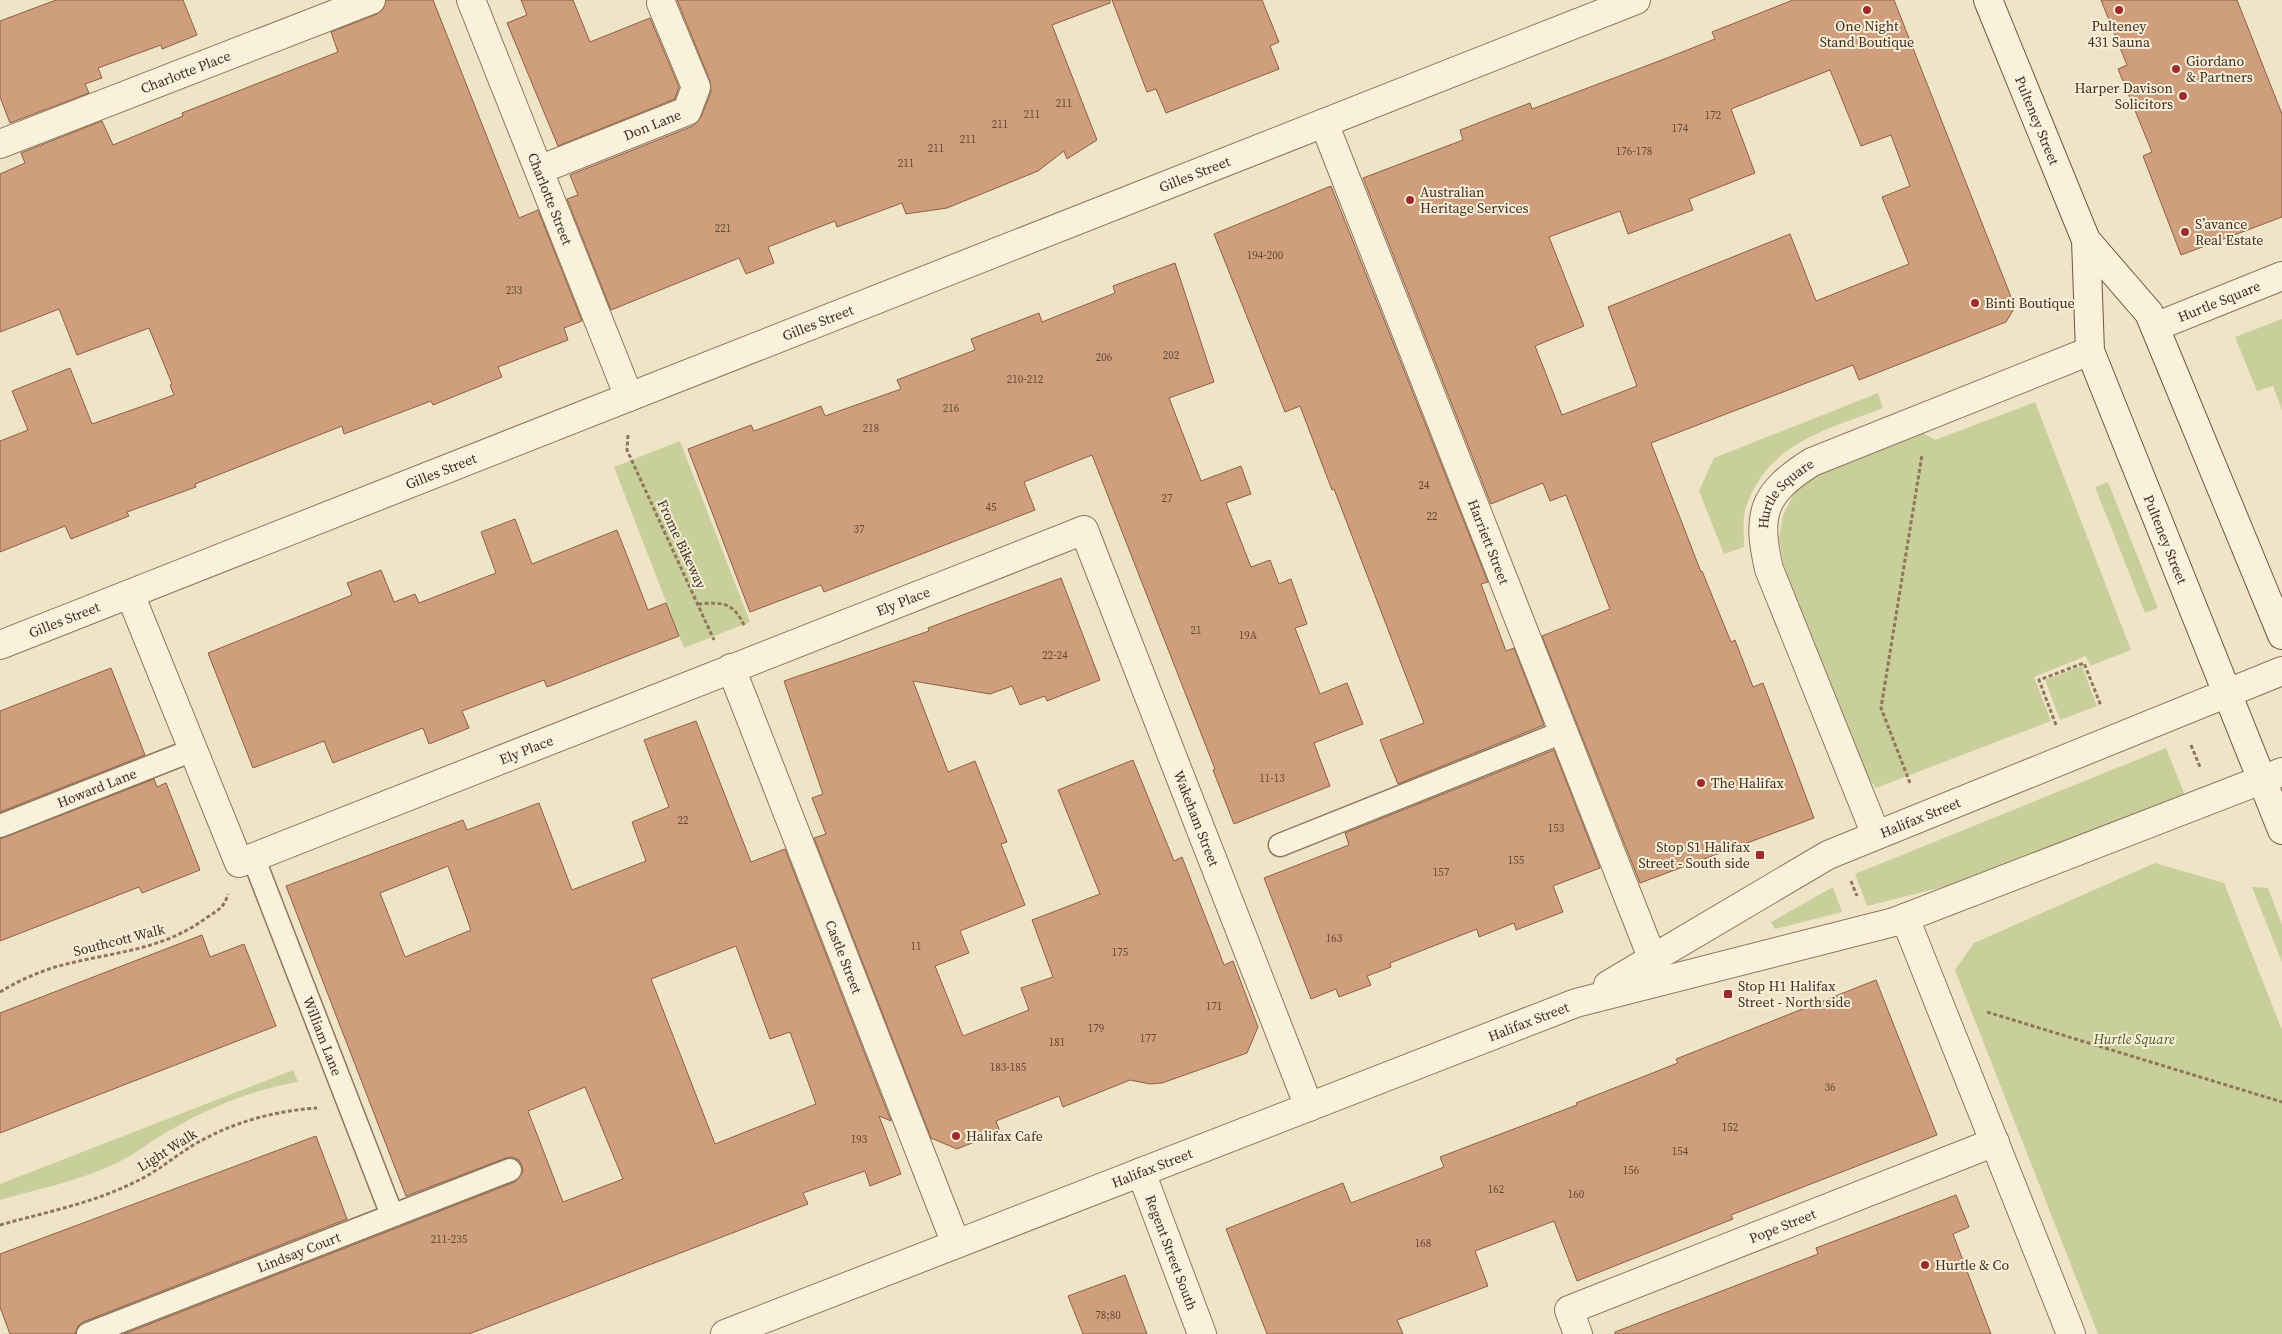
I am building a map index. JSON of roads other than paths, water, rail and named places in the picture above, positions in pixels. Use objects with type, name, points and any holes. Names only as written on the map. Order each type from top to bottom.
[{"type":"street","name":"Charlotte Place","points":[[0,144],[372,0]]},
{"type":"street","name":"Charlotte Street","points":[[471,0],[629,397]]},
{"type":"street","name":"Gilles Street","points":[[0,645],[1636,0]]},
{"type":"street","name":"Pulteney Street","points":[[1988,0],[2086,240],[2149,313],[2282,635]]},
{"type":"street","name":"Don Lane","points":[[539,170],[687,111],[696,87],[661,3]]},
{"type":"street","name":"Harriett Street","points":[[1324,123],[1653,960]]},
{"type":"street","name":"Pulteney Street","points":[[2086,240],[2090,351],[2228,694],[2272,776],[2282,830]]},
{"type":"street","name":"Hurtle Square","points":[[2154,327],[2282,276]]},
{"type":"street","name":"Hurtle Square","points":[[1876,835],[1769,569],[1764,544],[1763,521],[1768,502],[1794,474],[1812,462],[2090,351]]},
{"type":"street","name":"Ely Place","points":[[246,860],[1084,530]]},
{"type":"street","name":"Wakeham Street","points":[[1084,530],[1309,1107]]},
{"type":"street","points":[[130,594],[193,750],[246,860]]},
{"type":"street","name":"Castle Street","points":[[731,668],[956,1244]]},
{"type":"street","name":"Halifax Street","points":[[1576,1003],[1653,960],[1828,855],[2282,671]]},
{"type":"street","name":"Halifax Street","points":[[725,1334],[1576,1003],[1870,929],[1905,918],[2272,776]]},
{"type":"street","points":[[1905,918],[2071,1334]]},
{"type":"street","name":"Pope Street","points":[[1574,1322],[1995,1142]]},
{"type":"street","name":"Regent Street South","points":[[1141,1172],[1202,1334]]},
{"type":"lane","points":[[1280,845],[1563,732]]},
{"type":"lane","name":"Howard Lane","points":[[0,826],[193,750]]},
{"type":"lane","name":"William Lane","points":[[246,860],[346,1098],[392,1216]]},
{"type":"lane","name":"Lindsay Court","points":[[88,1334],[510,1170]]},
{"type":"place","name":"One Night Stand Boutique","points":[[1867,10]]},
{"type":"place","name":"Pulteney 431 Sauna","points":[[2119,10]]},
{"type":"place","name":"Giordano & Partners","points":[[2176,69]]},
{"type":"place","name":"Harper Davison Solicitors","points":[[2183,96]]},
{"type":"place","name":"Australian Heritage Services","points":[[1410,200]]},
{"type":"place","name":"S’avance Real Estate","points":[[2185,232]]},
{"type":"place","name":"Binti Boutique","points":[[1975,303]]},
{"type":"place","name":"The Halifax","points":[[1701,783]]},
{"type":"place","name":"Stop S1 Halifax Street - South side","points":[[1760,855]]},
{"type":"place","name":"Stop H1 Halifax Street - North side","points":[[1728,994]]},
{"type":"place","name":"Halifax Cafe","points":[[956,1136]]},
{"type":"place","name":"Hurtle & Co","points":[[1925,1265]]}]
